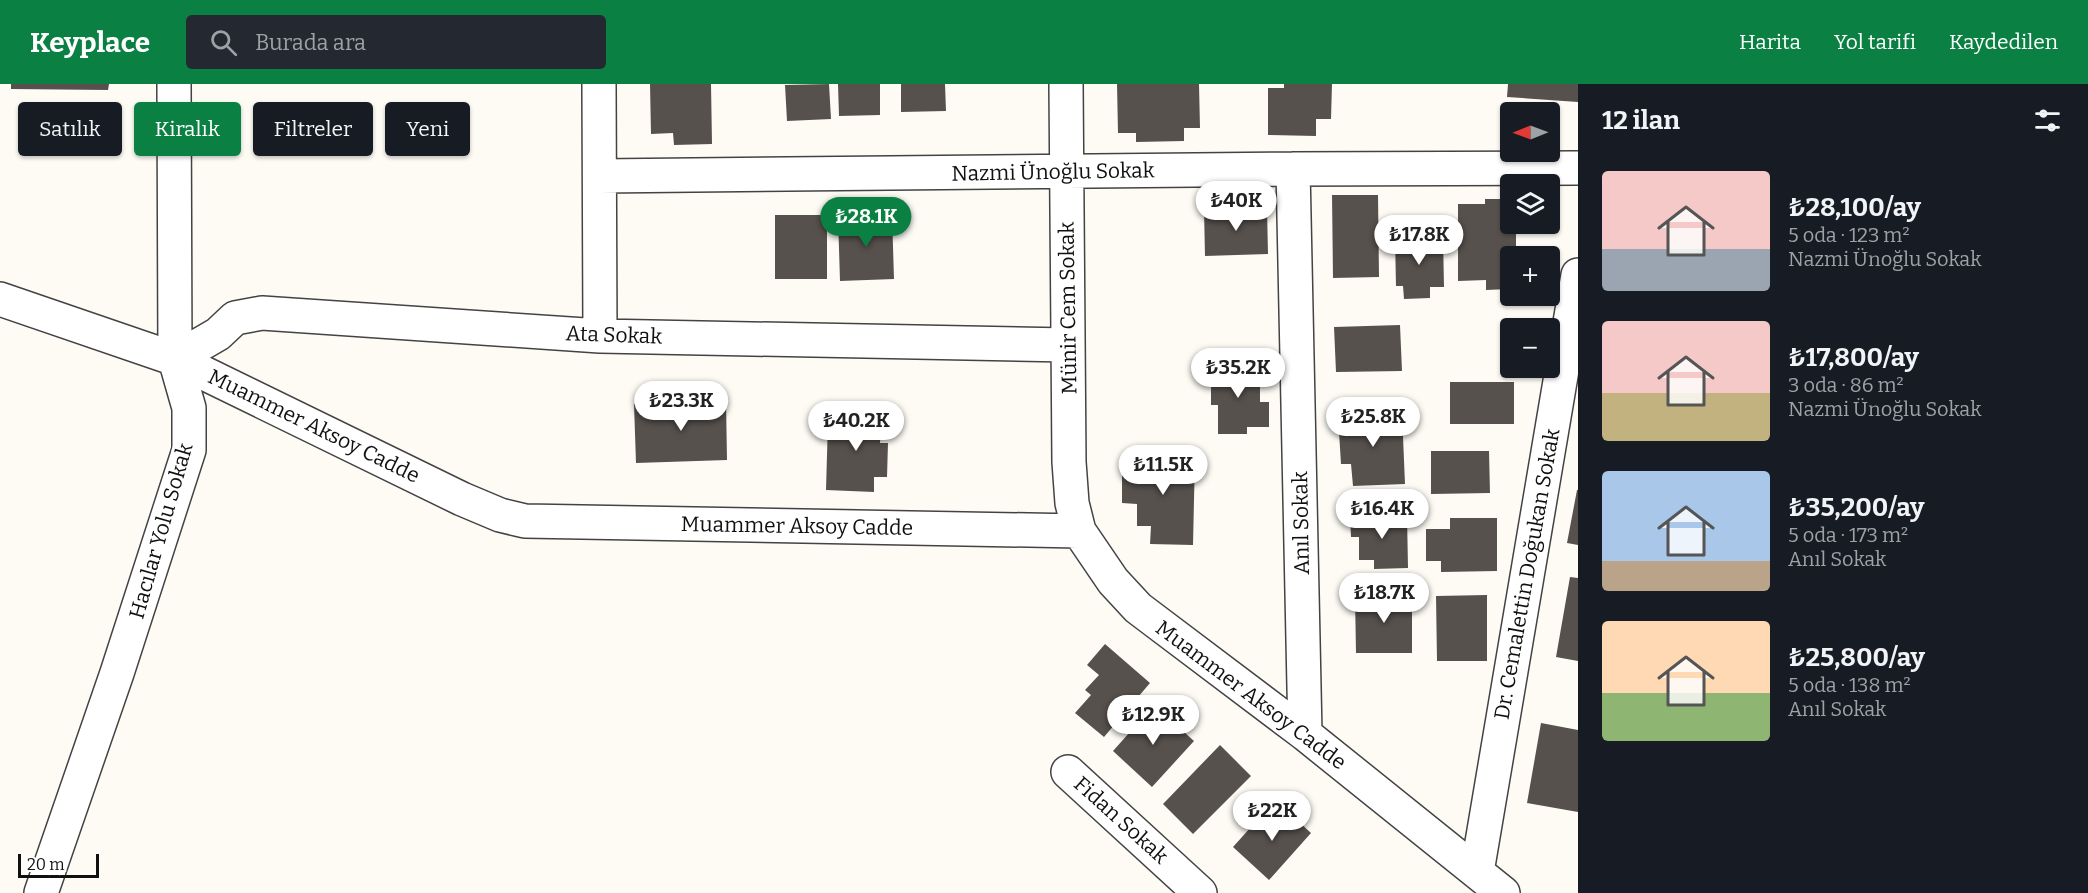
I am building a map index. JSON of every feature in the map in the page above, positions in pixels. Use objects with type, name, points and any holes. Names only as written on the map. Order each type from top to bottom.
[{"type":"street","name":"Hacılar Yolu Sokak","points":[[41,893],[117,673],[189,450],[189,408],[175,359],[174,84]]},
{"type":"street","points":[[599,84],[600,336]]},
{"type":"street","name":"Münir Cem Sokak","points":[[1066,84],[1071,493],[1079,531]]},
{"type":"street","name":"Nazmi Ünoğlu Sokak","points":[[600,176],[1578,168]]},
{"type":"street","name":"Anıl Sokak","points":[[1293,169],[1305,734]]},
{"type":"street","name":"Dr. Cemalettin Doğukan Sokak","points":[[1477,872],[1578,275]]},
{"type":"street","name":"Muammer Aksoy Cadde","points":[[0,299],[175,359],[462,499],[501,515],[525,521],[1079,531],[1113,581],[1138,608],[1305,734],[1503,893]]},
{"type":"street","name":"Ata Sokak","points":[[175,359],[218,334],[235,318],[262,313],[600,336],[1068,345]]},
{"type":"street","name":"Fidan Sokak","points":[[1068,772],[1200,893]]},
{"type":"building","points":[[11,84],[109,84],[108,90],[11,89]]},
{"type":"building","points":[[650,84],[711,84],[712,144],[674,145],[673,133],[651,134]]},
{"type":"building","points":[[829,84],[831,119],[787,121],[785,85]]},
{"type":"building","points":[[838,84],[880,84],[880,115],[839,116]]},
{"type":"building","points":[[901,84],[945,84],[946,111],[901,112]]},
{"type":"building","points":[[1117,84],[1199,84],[1200,128],[1184,128],[1184,141],[1136,142],[1136,133],[1118,133]]},
{"type":"building","points":[[1284,84],[1332,84],[1331,119],[1316,119],[1316,136],[1268,135],[1268,88],[1284,88]]},
{"type":"building","points":[[1508,84],[1578,84],[1578,102],[1507,97]]},
{"type":"building","points":[[1332,195],[1378,195],[1379,277],[1333,278]]},
{"type":"building","points":[[1485,199],[1500,199],[1500,234],[1516,234],[1516,246],[1500,246],[1500,289],[1486,290],[1486,280],[1458,281],[1458,204],[1485,204]]},
{"type":"building","points":[[1267,208],[1268,254],[1205,256],[1204,210]]},
{"type":"building","points":[[892,214],[894,279],[840,281],[838,216]]},
{"type":"building","points":[[775,215],[827,215],[827,279],[775,279]]},
{"type":"building","points":[[1443,237],[1444,287],[1430,287],[1430,298],[1404,299],[1403,286],[1396,286],[1395,238]]},
{"type":"building","points":[[1400,325],[1402,371],[1336,372],[1334,327]]},
{"type":"building","points":[[1211,367],[1260,367],[1260,402],[1269,402],[1269,427],[1247,427],[1247,434],[1218,434],[1218,405],[1211,405]]},
{"type":"building","points":[[1450,382],[1514,382],[1514,424],[1450,424]]},
{"type":"building","points":[[726,401],[727,460],[636,463],[634,404]]},
{"type":"building","points":[[848,408],[881,409],[880,443],[888,443],[887,477],[874,477],[874,492],[826,490],[828,420],[847,421]]},
{"type":"building","points":[[1402,413],[1405,484],[1353,486],[1351,464],[1341,464],[1338,416]]},
{"type":"building","points":[[1431,451],[1489,451],[1490,493],[1431,494]]},
{"type":"building","points":[[1148,454],[1195,455],[1193,545],[1150,544],[1151,526],[1137,526],[1137,504],[1122,503],[1122,461],[1150,462]]},
{"type":"building","points":[[1578,490],[1578,545],[1567,543]]},
{"type":"building","points":[[1407,515],[1408,568],[1374,569],[1374,560],[1359,560],[1359,537],[1351,537],[1350,516]]},
{"type":"building","points":[[1450,518],[1497,518],[1497,571],[1441,572],[1441,561],[1426,561],[1426,529],[1450,529]]},
{"type":"building","points":[[1570,577],[1578,578],[1578,661],[1556,657]]},
{"type":"building","points":[[1487,595],[1487,661],[1437,661],[1436,596]]},
{"type":"building","points":[[1355,596],[1412,596],[1412,653],[1356,653]]},
{"type":"building","points":[[1105,644],[1150,683],[1104,737],[1075,713],[1091,695],[1085,690],[1099,675],[1087,665]]},
{"type":"building","points":[[1154,705],[1194,741],[1152,787],[1113,751]]},
{"type":"building","points":[[1541,723],[1578,730],[1578,812],[1527,803]]},
{"type":"building","points":[[1220,745],[1251,776],[1193,834],[1163,804]]},
{"type":"building","points":[[1268,808],[1282,820],[1286,810],[1311,833],[1269,880],[1233,847]]}]
